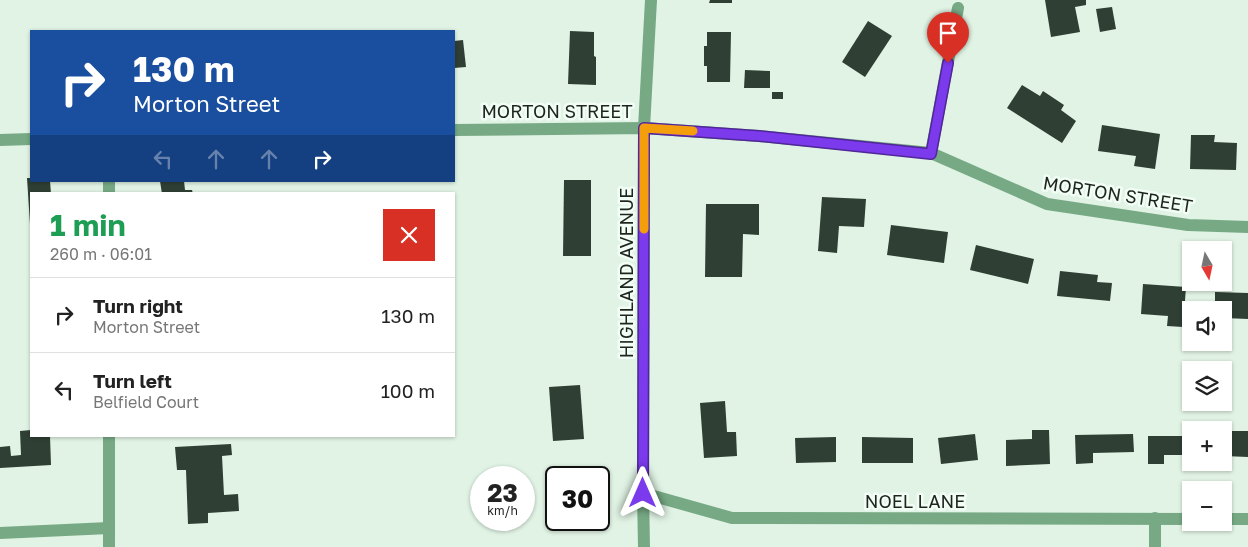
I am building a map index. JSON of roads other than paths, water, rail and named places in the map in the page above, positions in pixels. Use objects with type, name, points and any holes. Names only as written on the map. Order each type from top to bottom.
[{"type":"street","name":"HIGHLAND AVENUE","points":[[644,547],[644,128],[651,0]]},
{"type":"street","points":[[931,154],[958,8]]},
{"type":"street","name":"MORTON STREET","points":[[455,130],[644,128],[759,136],[931,154],[1047,204],[1188,225],[1248,227]]},
{"type":"street","points":[[0,140],[30,139]]},
{"type":"street","points":[[109,437],[109,547]]},
{"type":"street","name":"NOEL LANE","points":[[643,493],[732,518],[1182,518]]},
{"type":"street","points":[[1155,518],[1156,547]]},
{"type":"street","points":[[1232,519],[1248,519]]},
{"type":"street","points":[[0,533],[109,528]]}]
